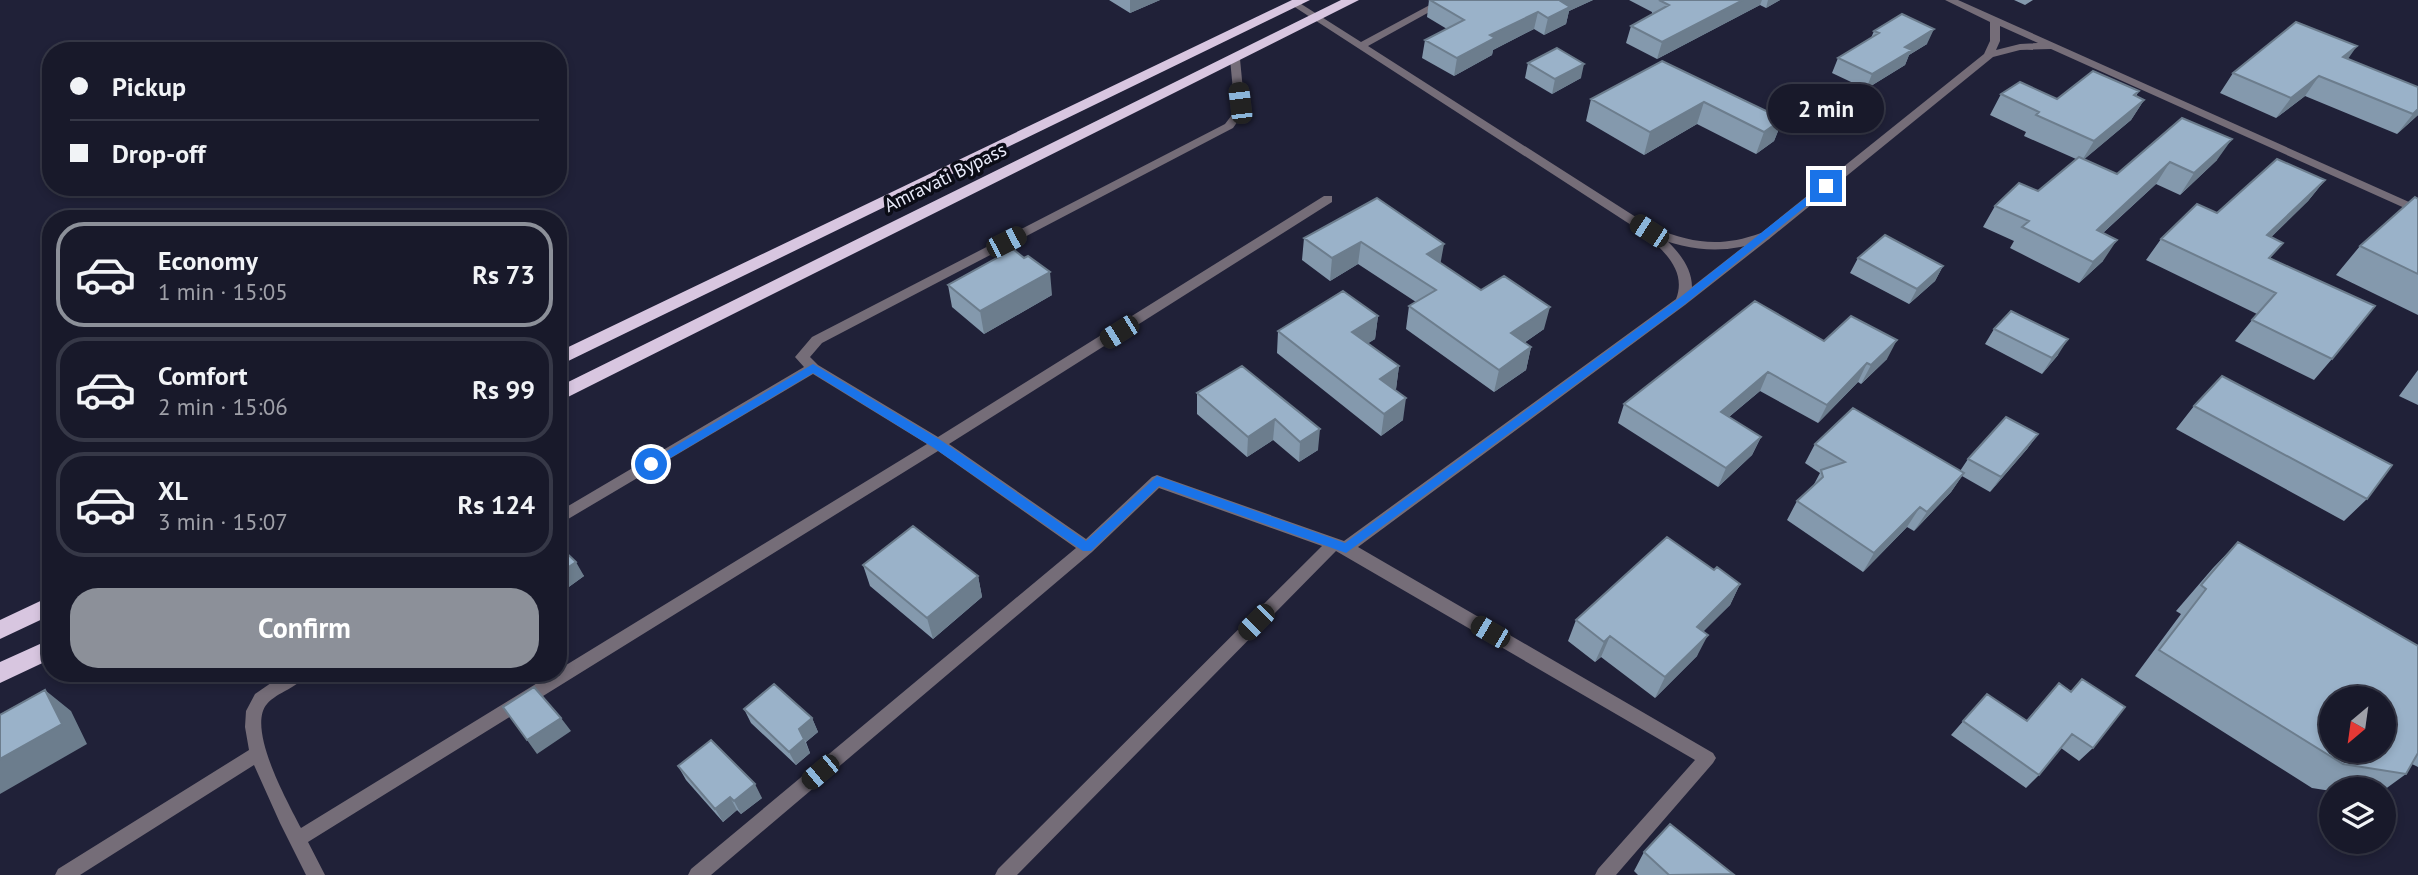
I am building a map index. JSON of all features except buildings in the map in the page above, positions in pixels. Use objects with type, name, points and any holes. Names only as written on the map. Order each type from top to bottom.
[{"type":"highway","name":"Amravati Bypass","points":[[567,391],[1352,0]]},
{"type":"highway","name":"Amravati Bypass","points":[[567,356],[1299,2]]},
{"type":"highway","points":[[0,630],[42,609]]},
{"type":"highway","points":[[0,673],[42,652]]},
{"type":"street","points":[[1361,46],[1446,0]]},
{"type":"street","points":[[1950,0],[2418,210]]},
{"type":"street","points":[[1299,2],[1317,18],[1649,231],[1672,252],[1685,275],[1687,292],[1681,302]]},
{"type":"street","points":[[1989,55],[1995,41],[1996,20]]},
{"type":"street","points":[[1003,875],[1340,546],[1681,302],[1989,55],[2020,47],[2054,46]]},
{"type":"street","points":[[1087,548],[938,444],[813,368],[802,357],[817,340],[1229,126],[1240,111],[1235,58]]},
{"type":"street","points":[[567,673],[1328,199]]},
{"type":"street","points":[[1649,231],[1683,244],[1714,249],[1742,245],[1765,236]]},
{"type":"street","points":[[567,514],[813,368]]},
{"type":"street","points":[[697,875],[1087,548],[1157,481],[1340,546],[1707,758],[1604,875]]},
{"type":"street","points":[[284,682],[259,701],[253,712],[257,754],[315,875]]},
{"type":"street","points":[[298,839],[552,682]]},
{"type":"street","points":[[64,875],[257,754]]},
{"type":"route","points":[[651,464],[813,368],[938,444],[1087,548],[1157,481],[1346,548],[1681,302],[1826,186]]}]
